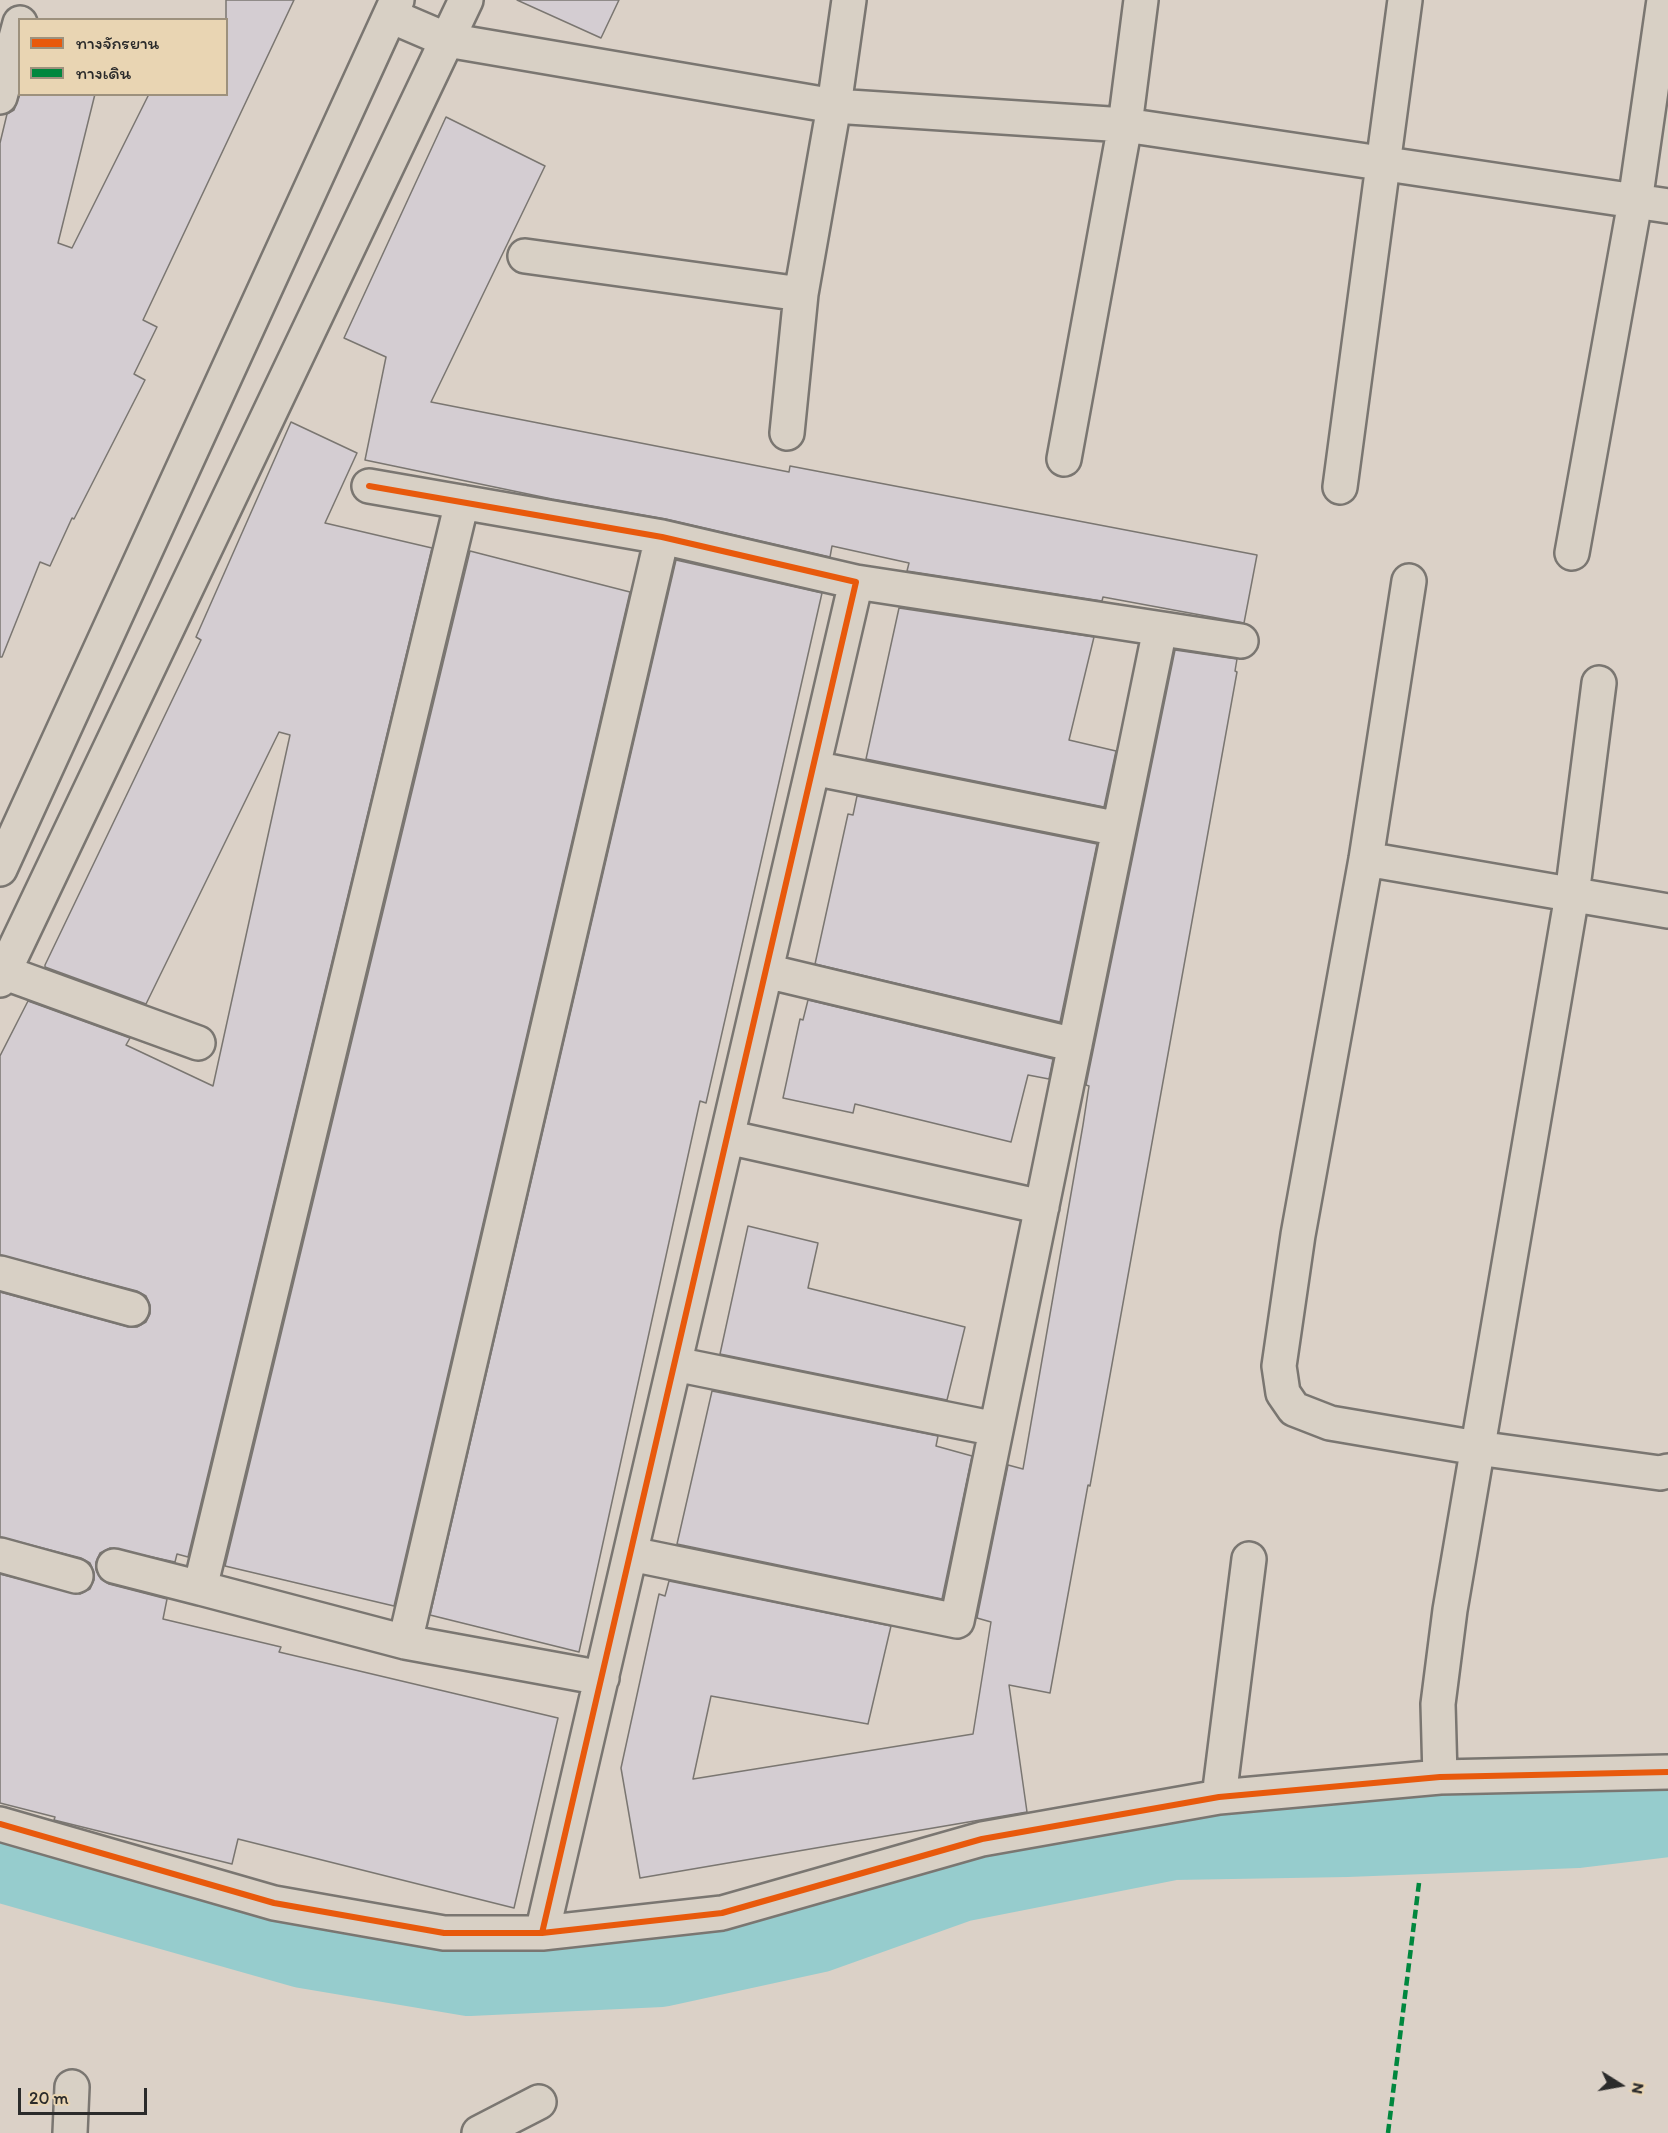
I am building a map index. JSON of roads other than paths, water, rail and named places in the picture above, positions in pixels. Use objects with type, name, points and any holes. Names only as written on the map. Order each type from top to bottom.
[{"type":"street","points":[[21,18],[26,0]]},
{"type":"street","points":[[198,1043],[2,976],[466,0]]},
{"type":"street","points":[[787,433],[801,294],[834,106],[849,0]]},
{"type":"street","points":[[1064,459],[1125,125],[1141,0]]},
{"type":"street","points":[[1340,487],[1405,0]]},
{"type":"street","points":[[1572,553],[1635,202],[1664,0]]},
{"type":"street","points":[[0,869],[394,8],[447,40],[834,106],[1125,125],[1668,206]]},
{"type":"street","points":[[0,97],[18,29]]},
{"type":"street","points":[[525,256],[801,294]]},
{"type":"street","points":[[369,486],[662,537],[856,582],[1240,641]]},
{"type":"street","points":[[200,1588],[462,502]]},
{"type":"street","points":[[405,1642],[662,537]]},
{"type":"street","points":[[1409,580],[1366,859],[1298,1235],[1279,1366],[1283,1394],[1294,1409],[1330,1423],[1478,1448],[1641,1471],[1660,1473],[1668,1471]]},
{"type":"street","points":[[542,1933],[856,582]]},
{"type":"street","points":[[631,1554],[957,1621],[1160,629]]},
{"type":"street","points":[[1440,1777],[1438,1704],[1478,1448],[1572,895],[1599,683]]},
{"type":"street","points":[[813,768],[1119,829]]},
{"type":"street","points":[[1366,859],[1668,911]]},
{"type":"street","points":[[766,971],[1075,1045]]},
{"type":"street","points":[[727,1137],[1042,1207]]},
{"type":"street","points":[[0,1273],[132,1309]]},
{"type":"street","points":[[675,1364],[996,1429]]},
{"type":"street","points":[[0,1555],[76,1576]]},
{"type":"street","points":[[1219,1797],[1249,1559]]},
{"type":"street","points":[[114,1566],[405,1642],[602,1678]]},
{"type":"street","points":[[0,1824],[274,1903],[444,1933],[542,1933],[722,1913],[982,1839],[1219,1797],[1440,1777],[1668,1772]]},
{"type":"street","points":[[70,2133],[72,2087]]},
{"type":"street","points":[[479,2133],[539,2102]]},
{"type":"waterway","points":[[0,1863],[303,1949],[469,1977],[661,1968],[817,1934],[960,1883],[1173,1841],[1347,1838],[1577,1829],[1668,1818]]}]
